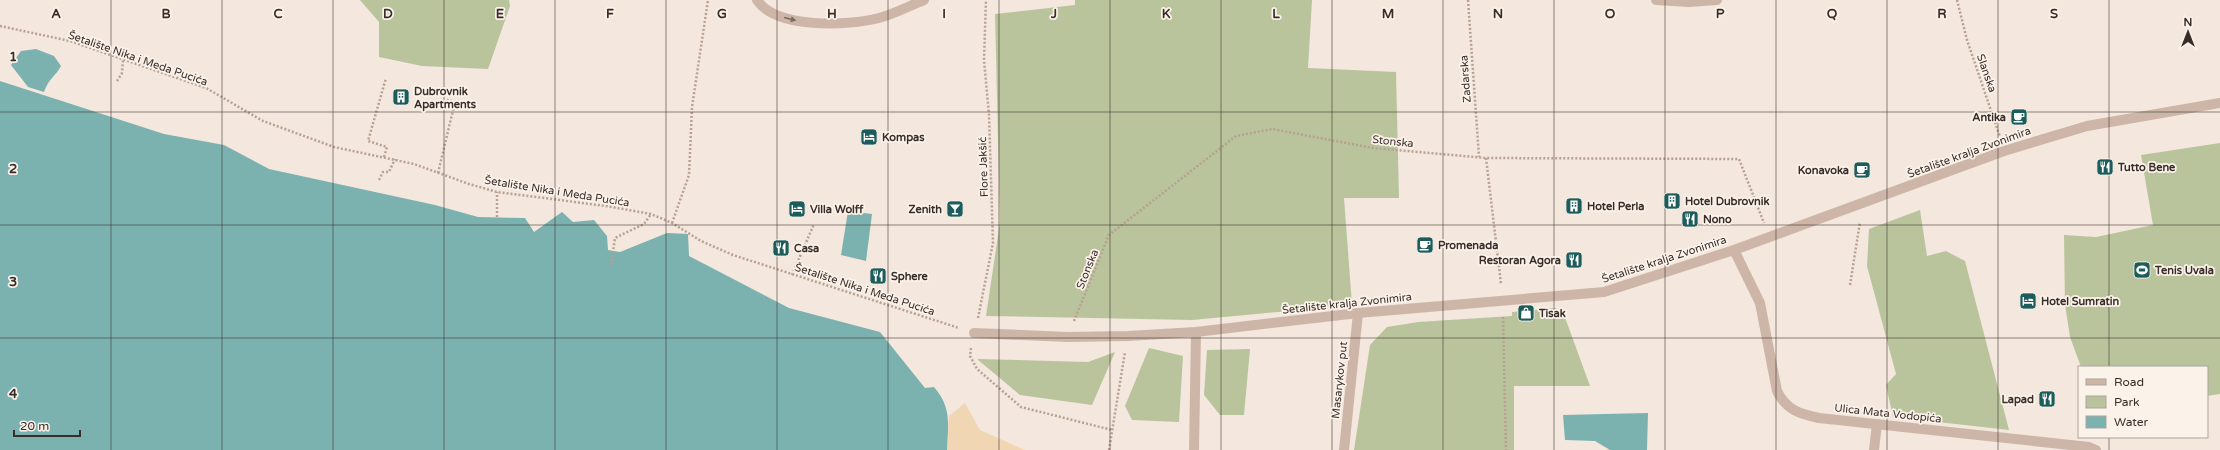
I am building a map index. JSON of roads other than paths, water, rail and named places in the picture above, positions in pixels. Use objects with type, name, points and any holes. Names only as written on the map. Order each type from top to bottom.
[{"type":"street","points":[[757,0],[760,5],[776,15],[797,20],[841,24],[879,18],[924,0]]},
{"type":"street","points":[[1656,0],[1689,2],[1716,0]]},
{"type":"street","name":"Šetalište kralja Zvonimira","points":[[974,333],[1068,337],[1128,336],[1196,332],[1358,313],[1604,292],[1734,250],[1768,236],[1862,204],[2004,151],[2087,126],[2220,103]]},
{"type":"street","name":"Ulica Mata Vodopića","points":[[1734,250],[1760,303],[1777,391],[1781,401],[1788,408],[1799,413],[1819,418],[2089,446],[2096,450]]},
{"type":"street","name":"Masarykov put","points":[[1344,450],[1358,313]]},
{"type":"street","points":[[1194,450],[1196,332]]},
{"type":"street","points":[[1874,450],[1877,424]]},
{"type":"water","points":[[36,49],[54,56],[61,66],[44,92],[28,87],[11,65],[21,51]]},
{"type":"water","points":[[0,81],[164,134],[224,145],[269,169],[435,205],[478,217],[525,218],[534,232],[562,212],[573,222],[594,220],[607,236],[608,250],[620,252],[667,233],[688,234],[689,256],[789,308],[880,332],[925,388],[934,387],[944,402],[948,417],[947,450],[0,450]]},
{"type":"water","points":[[848,211],[872,214],[866,261],[841,255]]},
{"type":"water","points":[[1648,413],[1647,450],[1610,450],[1595,441],[1565,440],[1563,415]]},
{"type":"place","name":"Dubrovnik Apartments","points":[[401,97]]},
{"type":"place","name":"Antika","points":[[2019,117]]},
{"type":"place","name":"Kompas","points":[[869,137]]},
{"type":"place","name":"Tutto Bene","points":[[2105,167]]},
{"type":"place","name":"Konavoka","points":[[1862,170]]},
{"type":"place","name":"Hotel Dubrovnik","points":[[1672,201]]},
{"type":"place","name":"Hotel Perla","points":[[1574,206]]},
{"type":"place","name":"Villa Wolff","points":[[797,209]]},
{"type":"place","name":"Zenith","points":[[955,209]]},
{"type":"place","name":"Nono","points":[[1690,219]]},
{"type":"place","name":"Promenada","points":[[1425,245]]},
{"type":"place","name":"Casa","points":[[781,248]]},
{"type":"place","name":"Restoran Agora","points":[[1574,260]]},
{"type":"place","name":"Tenis Uvala","points":[[2142,270]]},
{"type":"place","name":"Sphere","points":[[878,276]]},
{"type":"place","name":"Hotel Sumratin","points":[[2028,301]]},
{"type":"place","name":"Tisak","points":[[1526,313]]},
{"type":"place","name":"Lapad","points":[[2047,399]]}]
